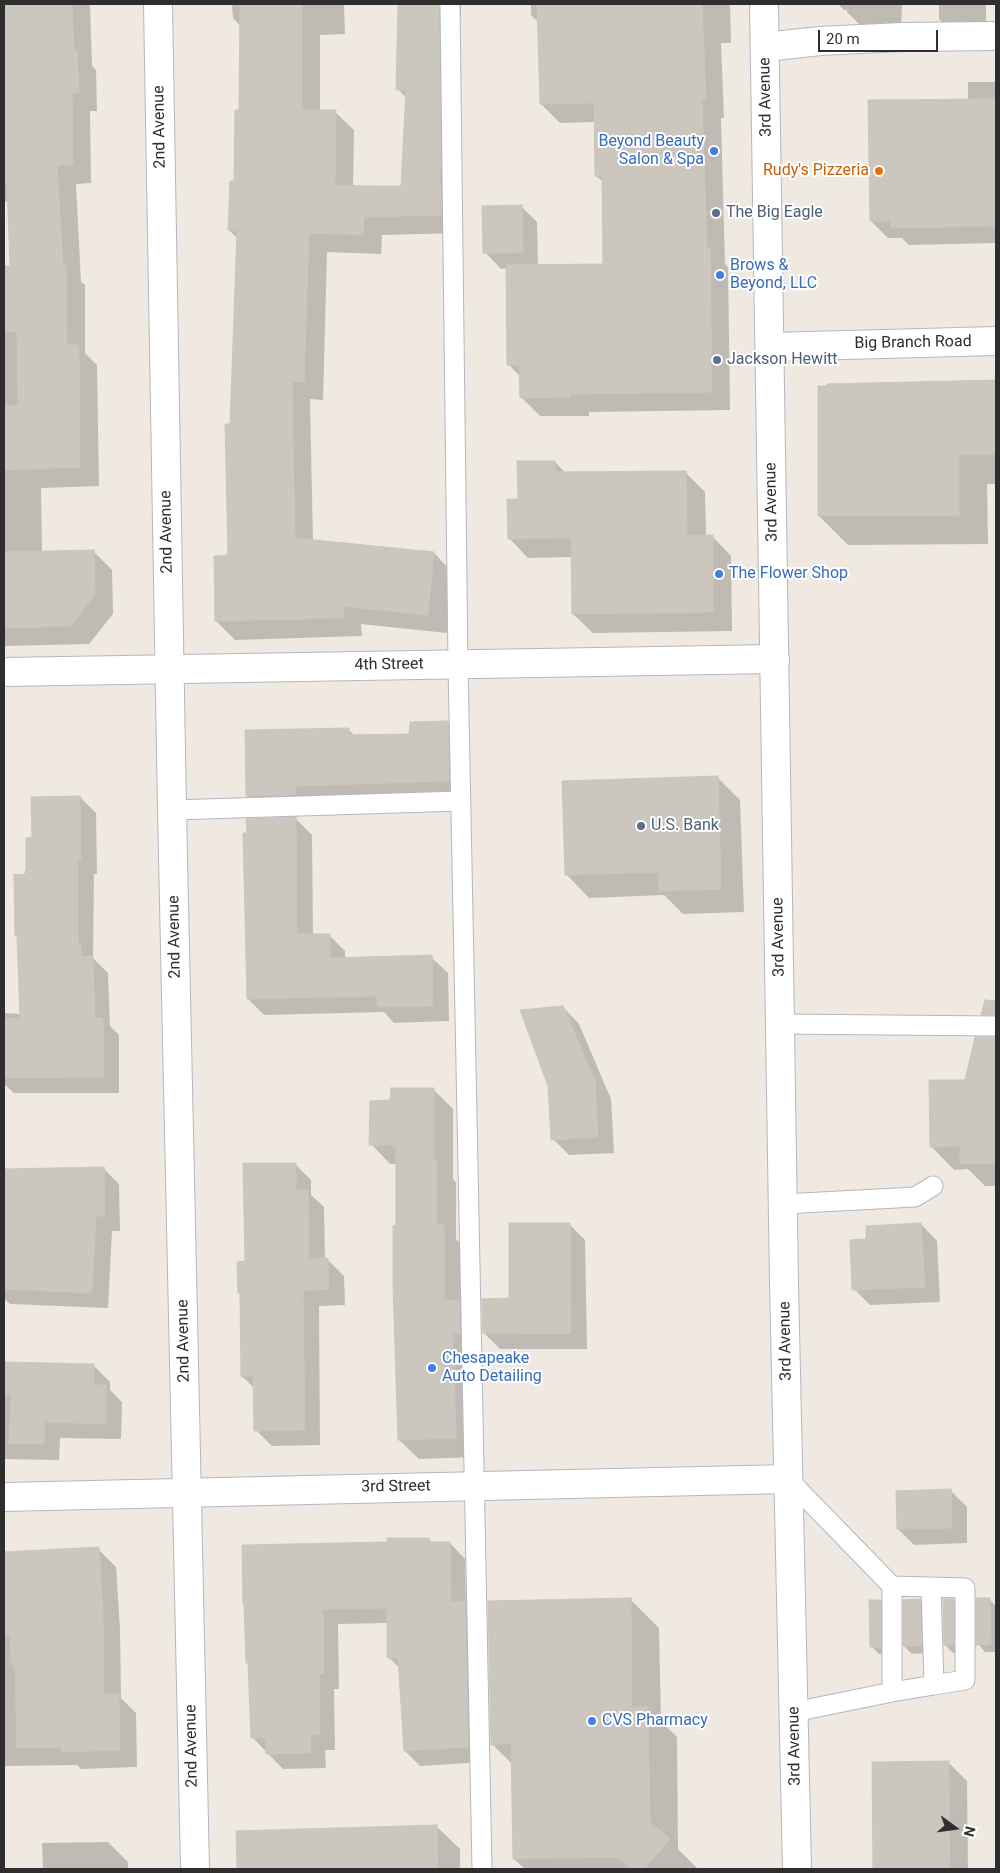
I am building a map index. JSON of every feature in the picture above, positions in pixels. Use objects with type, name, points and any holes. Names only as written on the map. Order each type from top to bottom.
[{"type":"street","name":"2nd Avenue","points":[[158,4],[172,810],[195,1869]]},
{"type":"street","name":"3rd Avenue","points":[[764,4],[783,1204],[797,1869]]},
{"type":"street","points":[[765,47],[820,41],[902,36],[996,36]]},
{"type":"street","name":"Big Branch Road","points":[[770,347],[996,341]]},
{"type":"street","name":"4th Street","points":[[4,672],[775,659]]},
{"type":"street","name":"3rd Street","points":[[4,1497],[788,1479]]},
{"type":"lane","points":[[450,4],[458,664],[476,1485],[482,1869]]},
{"type":"lane","points":[[172,810],[461,801]]},
{"type":"lane","points":[[780,1024],[996,1026]]},
{"type":"lane","points":[[783,1204],[915,1197],[933,1186]]},
{"type":"lane","points":[[788,1479],[892,1586],[892,1692]]},
{"type":"lane","points":[[794,1712],[892,1692],[965,1680],[965,1588],[892,1586]]},
{"type":"lane","points":[[931,1587],[934,1685]]},
{"type":"building","points":[[4,4],[72,4],[74,50],[77,50],[79,92],[72,93],[73,165],[57,165],[63,265],[66,265],[67,345],[79,345],[80,467],[4,470],[4,411],[6,411],[6,406],[18,405],[17,332],[4,332],[4,266],[10,266],[7,183],[4,184]]},
{"type":"building","points":[[240,4],[302,4],[302,110],[336,110],[335,185],[401,186],[406,90],[396,90],[398,4],[439,4],[441,155],[439,185],[441,185],[441,215],[364,217],[363,235],[309,233],[304,382],[292,381],[295,538],[434,552],[428,615],[343,606],[344,618],[215,621],[214,556],[228,555],[225,424],[230,424],[237,231],[228,230],[230,181],[234,181],[235,110],[239,110]]},
{"type":"building","points":[[537,4],[702,4],[706,100],[702,100],[707,248],[710,247],[712,392],[570,394],[570,397],[520,398],[519,365],[507,365],[506,265],[603,264],[602,176],[595,176],[594,103],[540,104]]},
{"type":"building","points":[[996,99],[996,226],[891,228],[890,221],[870,221],[868,100]]},
{"type":"building","points":[[522,205],[523,252],[483,253],[482,206]]},
{"type":"building","points":[[996,380],[996,454],[959,455],[959,515],[818,516],[818,386],[827,386],[827,384]]},
{"type":"building","points":[[517,461],[555,461],[555,472],[686,471],[687,535],[713,535],[713,612],[572,614],[571,538],[508,539],[507,499],[518,499]]},
{"type":"building","points":[[94,550],[95,595],[70,626],[4,628],[4,552]]},
{"type":"building","points":[[448,721],[449,781],[296,786],[296,795],[246,796],[245,730],[349,728],[349,735],[409,734],[410,722]]},
{"type":"building","name":"U.S. Bank","points":[[718,776],[721,889],[659,891],[658,872],[565,875],[562,781]]},
{"type":"building","points":[[80,796],[81,859],[78,859],[78,944],[81,944],[81,957],[93,956],[95,1018],[103,1018],[104,1077],[4,1078],[4,1018],[20,1018],[17,936],[15,936],[14,874],[25,875],[26,871],[26,838],[32,837],[31,797]]},
{"type":"building","points":[[296,817],[297,934],[330,934],[330,958],[432,955],[433,1006],[377,1007],[377,996],[247,999],[243,833],[247,833],[246,819]]},
{"type":"building","points":[[985,1000],[996,1001],[996,1015],[981,1015]]},
{"type":"building","points":[[563,1006],[595,1081],[598,1137],[551,1140],[548,1086],[520,1010]]},
{"type":"building","points":[[975,1037],[996,1037],[996,1163],[960,1163],[960,1146],[930,1147],[929,1080],[965,1080]]},
{"type":"building","points":[[391,1088],[434,1088],[434,1161],[437,1161],[437,1225],[444,1225],[444,1300],[459,1300],[460,1333],[453,1333],[456,1438],[398,1440],[393,1285],[393,1226],[396,1225],[396,1145],[369,1145],[370,1101],[390,1100]]},
{"type":"building","points":[[243,1163],[296,1163],[296,1190],[308,1190],[309,1259],[328,1258],[329,1289],[303,1291],[305,1430],[254,1431],[253,1376],[241,1377],[240,1293],[238,1293],[237,1262],[245,1261]]},
{"type":"building","points":[[104,1167],[105,1216],[96,1216],[92,1293],[4,1289],[4,1169]]},
{"type":"building","points":[[509,1223],[570,1223],[571,1334],[483,1333],[482,1299],[509,1298]]},
{"type":"building","points":[[921,1223],[925,1287],[852,1290],[850,1240],[866,1239],[866,1226]]},
{"type":"building","points":[[4,1362],[94,1364],[94,1385],[106,1385],[106,1424],[44,1422],[44,1444],[9,1444],[11,1394],[4,1394]]},
{"type":"building","points":[[951,1489],[952,1528],[897,1529],[896,1491]]},
{"type":"building","points":[[387,1538],[429,1538],[430,1542],[450,1542],[451,1602],[465,1601],[468,1747],[404,1751],[398,1658],[387,1658],[387,1608],[323,1609],[324,1674],[319,1674],[320,1734],[310,1735],[311,1753],[266,1754],[266,1738],[251,1738],[243,1604],[242,1545],[387,1542]]},
{"type":"building","points":[[99,1547],[103,1611],[104,1694],[119,1693],[120,1750],[62,1752],[61,1747],[17,1748],[15,1665],[11,1665],[10,1636],[4,1636],[4,1552]]},
{"type":"building","points":[[631,1598],[632,1707],[648,1707],[650,1822],[670,1839],[644,1869],[632,1869],[618,1857],[513,1859],[511,1743],[491,1745],[488,1601]]},
{"type":"building","points":[[976,1598],[990,1598],[991,1644],[976,1645]]},
{"type":"building","points":[[920,1599],[922,1646],[903,1646],[903,1600]]},
{"type":"building","points":[[943,1599],[954,1599],[954,1645],[944,1645]]},
{"type":"building","points":[[869,1600],[881,1600],[881,1647],[870,1647]]},
{"type":"building","points":[[949,1761],[950,1869],[873,1869],[872,1762]]},
{"type":"building","points":[[437,1825],[438,1869],[237,1869],[236,1831]]},
{"type":"place","name":"Beyond Beauty Salon & Spa","points":[[714,151]]},
{"type":"place","name":"Rudy's Pizzeria","points":[[879,171]]},
{"type":"place","name":"The Big Eagle","points":[[716,213]]},
{"type":"place","name":"Brows & Beyond, LLC","points":[[720,275]]},
{"type":"place","name":"Jackson Hewitt","points":[[717,360]]},
{"type":"place","name":"The Flower Shop","points":[[719,574]]},
{"type":"place","name":"U.S. Bank","points":[[641,826]]},
{"type":"place","name":"Chesapeake Auto Detailing","points":[[432,1368]]},
{"type":"place","name":"CVS Pharmacy","points":[[592,1721]]}]
